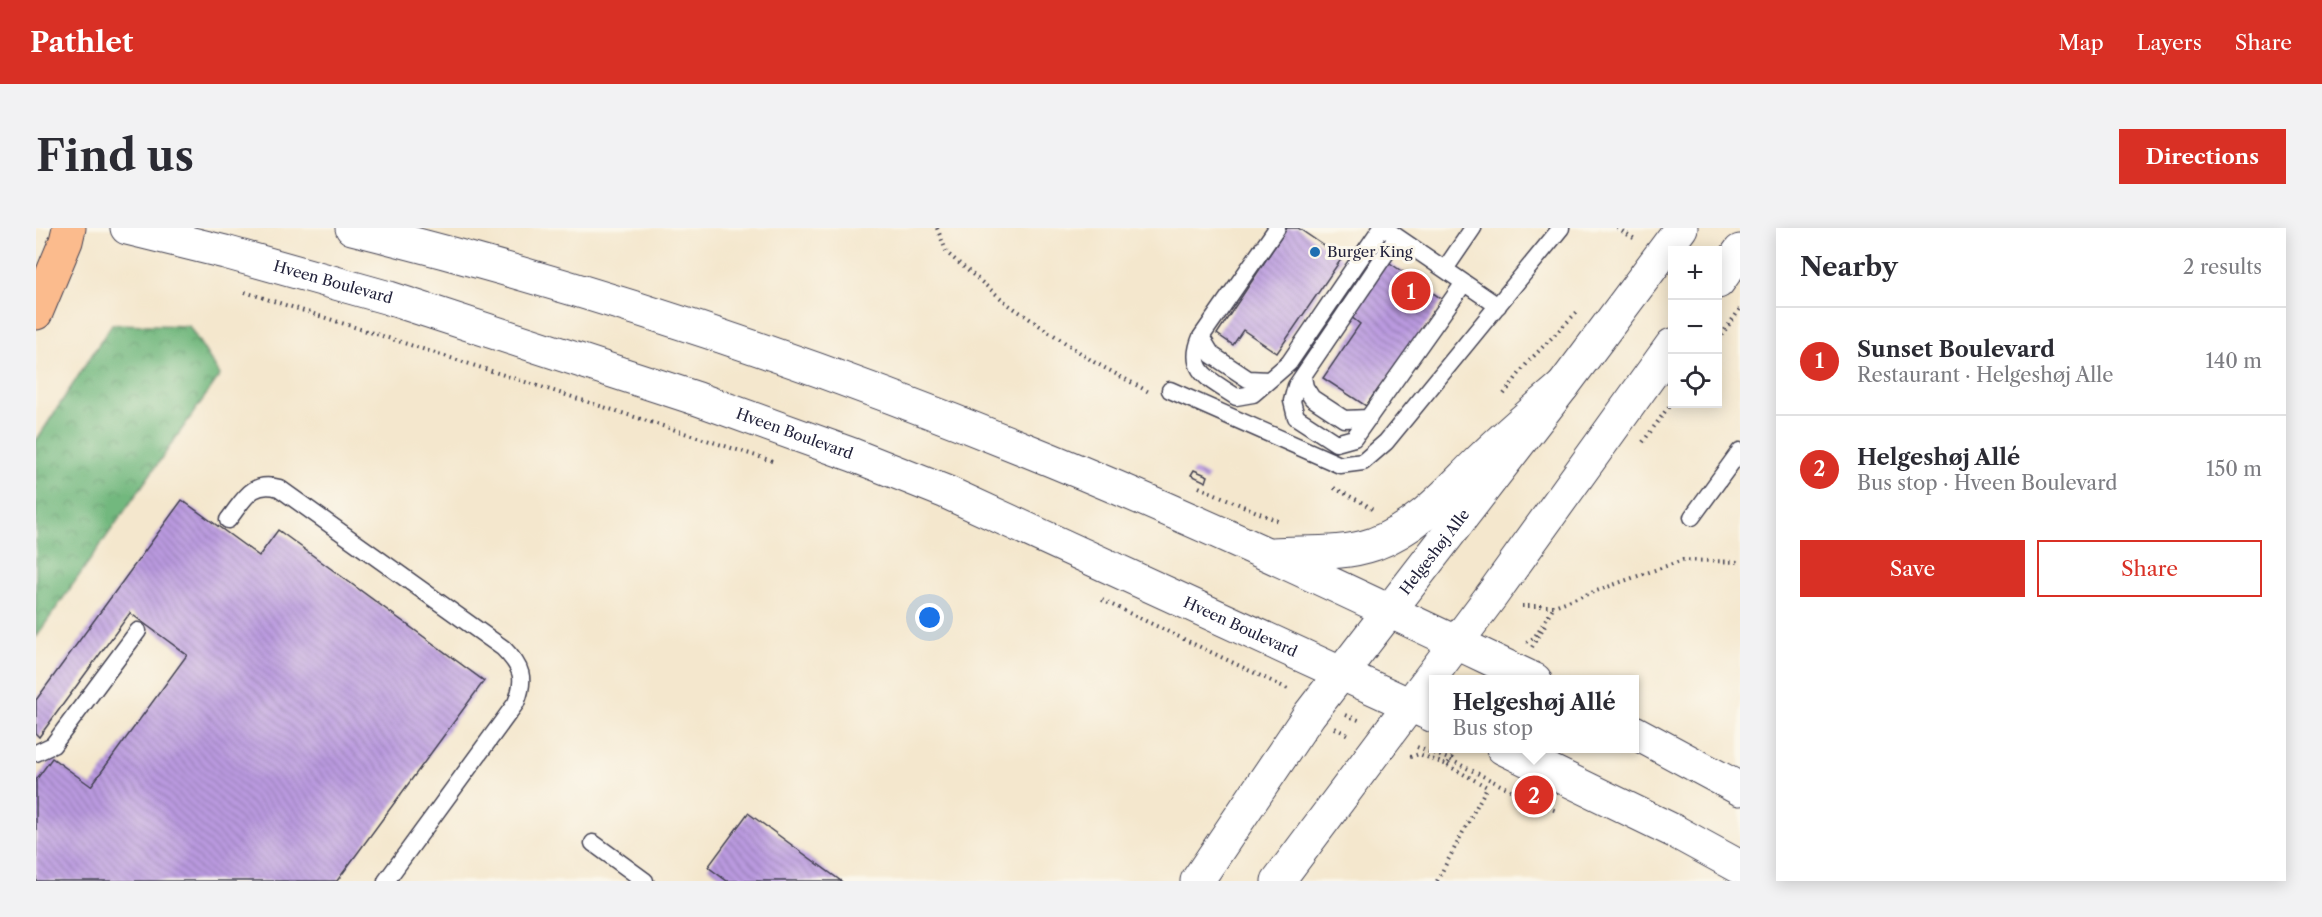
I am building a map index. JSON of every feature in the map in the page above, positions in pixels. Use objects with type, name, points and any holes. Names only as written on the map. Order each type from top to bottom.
[{"type":"highway","points":[[36,313],[60,258],[69,228]]},
{"type":"street","name":"Hveen Boulevard","points":[[127,228],[225,252],[389,298],[698,399],[842,451],[946,492],[1421,710]]},
{"type":"street","points":[[352,228],[628,306],[758,349],[910,404],[1027,450],[1269,554],[1525,675]]},
{"type":"street","name":"Helgeshøj Alle","points":[[1197,881],[1318,702],[1563,386],[1681,228]]},
{"type":"street","points":[[1722,276],[1740,251]]},
{"type":"street","points":[[1439,675],[1456,642],[1668,350]]},
{"type":"street","points":[[1269,554],[1338,551],[1372,544],[1413,524],[1563,386]]},
{"type":"street","points":[[1278,881],[1388,733],[1421,710],[1429,694]]},
{"type":"street","points":[[1639,734],[1740,789]]},
{"type":"street","points":[[1513,753],[1676,832],[1740,867]]},
{"type":"lane","points":[[1277,228],[1201,337],[1196,348],[1196,361],[1200,372],[1236,397],[1253,394],[1289,363],[1387,231]]},
{"type":"lane","points":[[1445,269],[1473,228]]},
{"type":"lane","points":[[1170,390],[1340,465],[1363,462],[1386,442],[1561,228]]},
{"type":"lane","points":[[1387,231],[1498,306]]},
{"type":"lane","points":[[1387,231],[1293,393],[1292,401],[1296,417],[1336,443],[1354,438],[1464,283]]},
{"type":"lane","points":[[1303,377],[1305,387],[1312,398],[1344,419],[1369,418]]},
{"type":"lane","points":[[1692,517],[1740,451]]},
{"type":"lane","points":[[228,520],[253,489],[266,485],[279,488],[503,648],[520,673],[523,683],[516,703],[386,881]]},
{"type":"lane","points":[[36,753],[52,745],[138,631]]},
{"type":"lane","points":[[593,843],[645,881]]},
{"type":"path","points":[[1617,228],[1636,240]]},
{"type":"path","points":[[1629,249],[1640,234]]},
{"type":"path","points":[[236,290],[315,313],[777,463]]},
{"type":"path","points":[[1500,399],[1528,363],[1585,304]]},
{"type":"path","points":[[1722,334],[1740,309]]},
{"type":"path","points":[[1190,483],[1283,523]]},
{"type":"path","points":[[1554,606],[1683,560],[1740,562]]},
{"type":"path","points":[[1101,600],[1388,733]]},
{"type":"path","points":[[1437,881],[1487,787],[1447,765]]},
{"type":"green space","points":[[112,324],[189,326],[220,375],[36,637],[36,441]]},
{"type":"building","points":[[1287,228],[1298,228],[1342,258],[1277,353],[1243,330],[1233,345],[1217,334]]},
{"type":"building","points":[[1387,261],[1443,300],[1377,396],[1374,394],[1366,406],[1323,378],[1360,324],[1350,316]]},
{"type":"building","points":[[1194,470],[1208,476],[1206,482],[1191,475]]},
{"type":"building","points":[[182,500],[259,556],[278,530],[484,681],[337,881],[36,881],[36,780],[52,758],[91,786],[187,655],[130,613],[39,737],[36,734],[36,700]]},
{"type":"building","points":[[748,813],[841,881],[727,881],[708,867]]},
{"type":"place","name":"Burger King","points":[[1315,252]]},
{"type":"place","name":"Sunset Boulevard","points":[[1411,291]]},
{"type":"place","name":"Helgeshøj Allé","points":[[1534,795]]}]
